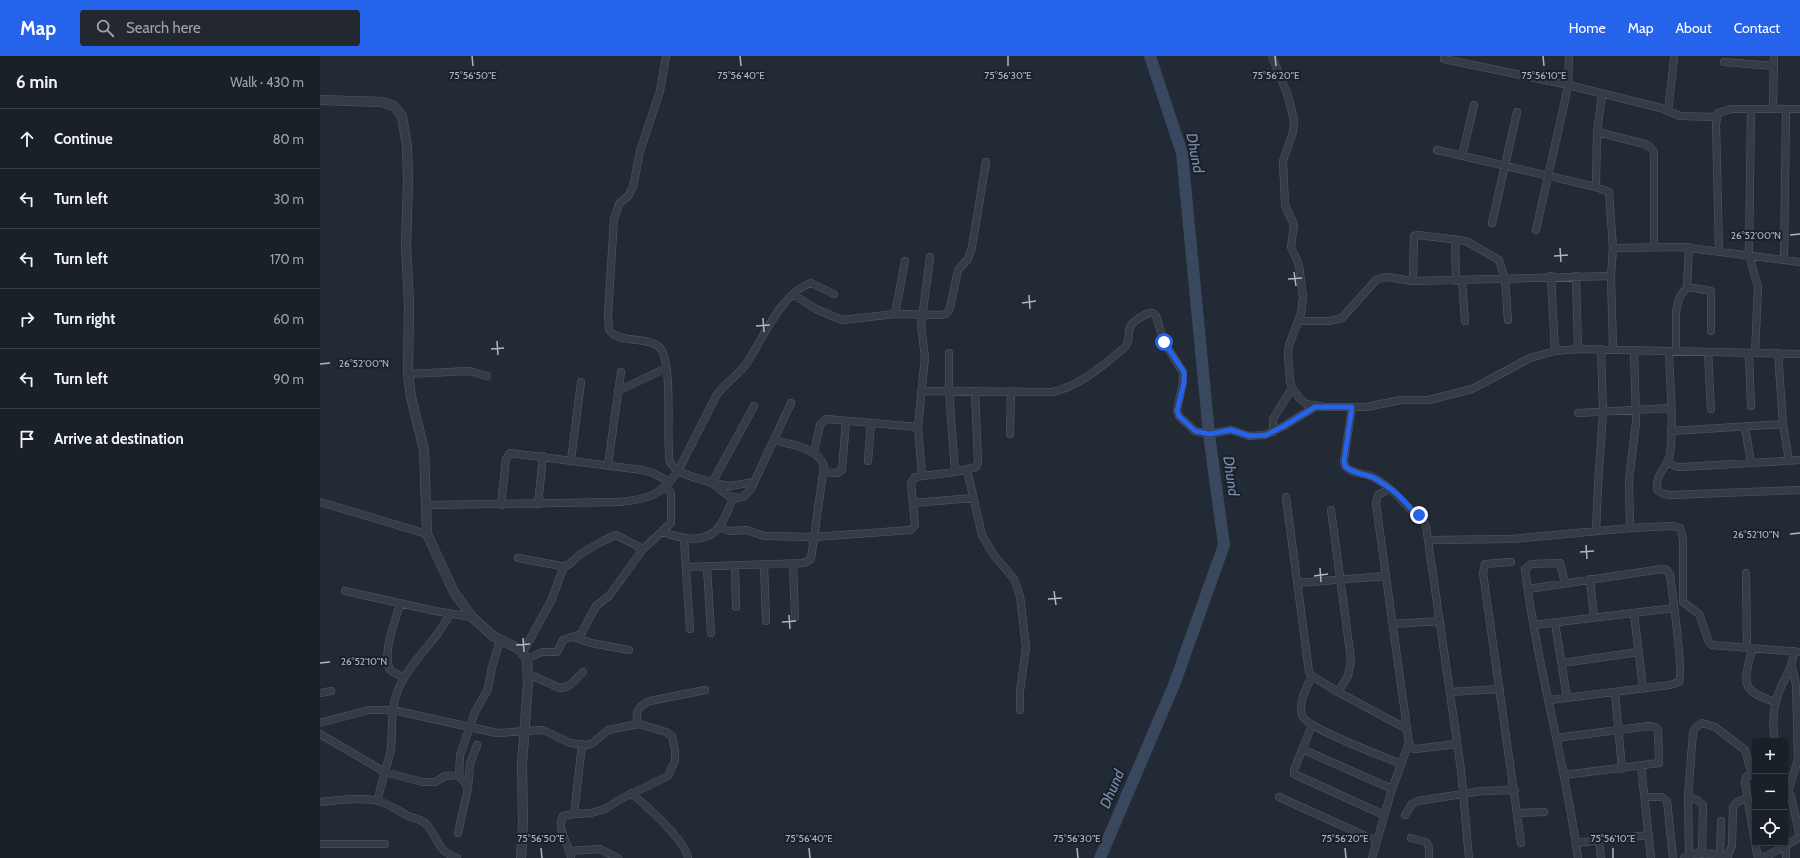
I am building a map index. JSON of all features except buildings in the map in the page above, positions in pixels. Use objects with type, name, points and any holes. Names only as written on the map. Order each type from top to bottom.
[{"type":"street","points":[[666,56],[660,91],[640,151],[632,187],[628,196],[619,204],[614,219],[608,325],[612,334],[656,345],[661,349],[666,368],[669,456],[672,467],[681,472],[712,483],[730,486],[754,482]]},
{"type":"street","points":[[1272,56],[1288,96],[1294,120],[1293,132],[1283,161],[1285,205],[1294,225],[1291,247],[1299,265],[1303,297],[1299,321],[1288,349],[1289,372],[1292,388],[1300,399],[1306,404],[1315,407],[1375,407],[1401,400],[1429,400],[1463,392],[1530,358],[1555,351],[1578,349],[1613,349],[1800,354]]},
{"type":"street","points":[[1536,230],[1568,85],[1569,56]]},
{"type":"street","points":[[1773,109],[1774,56]]},
{"type":"street","points":[[1444,59],[1568,85],[1668,110],[1687,117],[1717,118]]},
{"type":"street","points":[[1668,110],[1674,59]]},
{"type":"street","points":[[1724,62],[1774,66]]},
{"type":"street","points":[[1596,187],[1596,132],[1602,94]]},
{"type":"street","points":[[320,100],[382,102],[394,106],[402,116],[407,146],[408,181],[406,246],[410,303],[408,374],[411,397],[424,450],[427,534],[454,592],[472,617],[493,636],[525,656],[542,652],[557,652],[564,640],[581,634],[592,611],[609,596],[643,549],[671,523],[669,488],[653,473],[608,465],[515,453],[507,455],[501,505]]},
{"type":"street","points":[[1462,156],[1474,105]]},
{"type":"street","points":[[1751,109],[1749,255],[1758,287],[1752,353],[1751,406]]},
{"type":"street","points":[[1719,250],[1718,113],[1722,111],[1751,109],[1800,109]]},
{"type":"street","points":[[1784,260],[1786,109]]},
{"type":"street","points":[[1492,223],[1517,112]]},
{"type":"street","points":[[1596,132],[1645,144],[1654,152],[1654,247]]},
{"type":"street","points":[[1437,150],[1596,187],[1609,192],[1611,196],[1613,248],[1611,276],[1613,349]]},
{"type":"street","points":[[794,295],[816,309],[842,320],[896,314],[942,315],[947,313],[950,308],[958,270],[968,259],[972,247],[986,162]]},
{"type":"street","points":[[1413,281],[1414,236],[1418,235],[1455,239],[1472,243],[1496,257],[1501,264],[1504,278],[1508,320]]},
{"type":"street","points":[[1455,239],[1465,321]]},
{"type":"street","points":[[1613,248],[1689,247],[1800,262]]},
{"type":"street","points":[[1689,247],[1687,287],[1678,303],[1673,351],[1671,431],[1667,462],[1656,482],[1658,491],[1664,494],[1800,490]]},
{"type":"street","points":[[922,475],[918,427],[925,357],[921,330],[930,257]]},
{"type":"street","points":[[896,314],[905,261]]},
{"type":"street","points":[[1299,321],[1330,321],[1342,318],[1376,280],[1387,277],[1413,281],[1459,281],[1551,276],[1611,276]]},
{"type":"street","points":[[1551,276],[1555,351]]},
{"type":"street","points":[[1576,276],[1578,349]]},
{"type":"street","points":[[425,505],[501,505],[638,500],[655,495],[669,488],[681,472],[716,396],[725,384],[746,364],[776,314],[805,285],[811,284],[834,294]]},
{"type":"street","points":[[1687,287],[1711,291],[1711,331]]},
{"type":"street","points":[[921,391],[949,390],[1053,392],[1071,387],[1089,376],[1128,344],[1132,324],[1142,316],[1148,313],[1154,313],[1164,342],[1184,372],[1184,382],[1177,411],[1179,416],[1189,427],[1203,433],[1231,430],[1240,434],[1257,436],[1273,432],[1315,407]]},
{"type":"street","points":[[1596,531],[1603,412],[1601,349]]},
{"type":"street","points":[[1630,528],[1629,480],[1636,431],[1634,350]]},
{"type":"street","points":[[1708,352],[1711,409]]},
{"type":"street","points":[[949,353],[949,390],[955,472]]},
{"type":"street","points":[[1778,353],[1783,424],[1789,460]]},
{"type":"street","points":[[618,391],[666,368]]},
{"type":"street","points":[[408,374],[469,371],[487,376]]},
{"type":"street","points":[[608,465],[620,372]]},
{"type":"street","points":[[571,460],[581,382]]},
{"type":"street","points":[[1273,432],[1273,419],[1292,388]]},
{"type":"street","points":[[719,527],[730,531],[747,530],[764,536],[814,537],[911,530],[915,525],[912,480],[922,475],[967,470],[976,467],[978,463],[975,391]]},
{"type":"street","points":[[1010,434],[1011,392]]},
{"type":"street","points":[[712,483],[722,492],[733,498],[744,497],[751,489],[791,403]]},
{"type":"street","points":[[712,483],[754,406]]},
{"type":"street","points":[[1352,407],[1344,461],[1345,466],[1352,472],[1372,476],[1400,497],[1409,508],[1424,521],[1429,540],[1464,795],[1469,858]]},
{"type":"street","points":[[1578,413],[1671,408]]},
{"type":"street","points":[[814,452],[822,421],[826,419],[918,427]]},
{"type":"street","points":[[824,472],[837,473],[842,470],[846,421]]},
{"type":"street","points":[[868,461],[871,423]]},
{"type":"street","points":[[1671,431],[1783,424]]},
{"type":"street","points":[[1745,427],[1751,463]]},
{"type":"street","points":[[686,567],[793,564],[804,563],[811,559],[824,472],[822,461],[814,452],[774,440]]},
{"type":"street","points":[[538,504],[543,456]]},
{"type":"street","points":[[1667,462],[1677,467],[1800,460]]},
{"type":"street","points":[[967,470],[982,535],[993,554],[1014,580],[1019,592],[1026,647],[1020,710]]},
{"type":"street","points":[[1389,489],[1378,495],[1376,504],[1409,743],[1411,748],[1418,749],[1457,744]]},
{"type":"street","points":[[1286,496],[1307,667],[1312,676],[1338,692],[1407,729]]},
{"type":"street","points":[[663,532],[684,539],[709,536],[719,527],[733,498]]},
{"type":"street","points":[[913,503],[973,498]]},
{"type":"street","points":[[320,502],[427,534]]},
{"type":"street","points":[[1331,510],[1342,578],[1351,660],[1348,676],[1338,692]]},
{"type":"street","points":[[1429,540],[1512,539],[1630,528],[1673,526],[1680,528],[1682,538],[1683,602],[1699,614],[1709,642],[1712,645],[1797,652],[1792,667],[1782,684],[1776,702],[1774,738]]},
{"type":"street","points":[[518,558],[568,566],[582,553],[599,545],[612,536],[620,536],[643,549]]},
{"type":"street","points":[[684,539],[690,629]]},
{"type":"street","points":[[1511,562],[1489,563],[1485,564],[1484,567],[1521,843]]},
{"type":"street","points":[[1565,583],[1560,563],[1531,564],[1525,569],[1534,625],[1550,700],[1578,858]]},
{"type":"street","points":[[793,564],[795,617]]},
{"type":"street","points":[[764,565],[766,620]]},
{"type":"street","points":[[520,858],[523,824],[522,764],[528,674],[525,656],[551,601],[564,566]]},
{"type":"street","points":[[735,566],[736,607]]},
{"type":"street","points":[[707,567],[711,633]]},
{"type":"street","points":[[1528,588],[1667,570],[1670,575],[1681,679],[1676,684],[1550,700]]},
{"type":"street","points":[[1746,573],[1750,648],[1747,668],[1748,688],[1758,696],[1776,702]]},
{"type":"street","points":[[1297,583],[1342,578],[1386,576]]},
{"type":"street","points":[[1590,579],[1594,618]]},
{"type":"street","points":[[345,591],[400,604],[472,617]]},
{"type":"street","points":[[400,604],[389,643],[388,661],[390,670],[404,678]]},
{"type":"street","points":[[1534,625],[1674,608]]},
{"type":"street","points":[[377,801],[391,746],[393,710],[396,697],[404,678],[438,633],[450,614]]},
{"type":"street","points":[[1634,614],[1643,688]]},
{"type":"street","points":[[1393,624],[1440,621]]},
{"type":"street","points":[[1555,623],[1567,698]]},
{"type":"street","points":[[574,637],[591,643],[629,650]]},
{"type":"street","points":[[468,788],[459,775],[460,755],[475,712],[488,688],[492,667],[500,641]]},
{"type":"street","points":[[1562,663],[1639,652]]},
{"type":"street","points":[[1788,783],[1798,760],[1796,684],[1792,667]]},
{"type":"street","points":[[528,674],[560,688],[568,687],[583,672]]},
{"type":"street","points":[[1312,676],[1304,693],[1301,709],[1302,716],[1312,725],[1401,764]]},
{"type":"street","points":[[1450,692],[1500,689]]},
{"type":"street","points":[[639,724],[637,720],[638,710],[644,703],[705,690]]},
{"type":"street","points":[[320,693],[331,691]]},
{"type":"street","points":[[1615,692],[1622,769]]},
{"type":"street","points":[[320,723],[369,710],[393,710],[497,733],[543,730],[570,743],[582,745],[593,743],[608,730],[639,724],[666,732],[672,736],[675,750],[675,762],[668,776],[631,794],[605,809],[591,813],[563,816],[560,822],[560,830],[571,854],[600,850],[618,858]]},
{"type":"street","points":[[1747,798],[1737,802],[1734,807],[1731,850],[1728,858],[1720,855],[1702,854],[1687,856],[1688,797],[1693,732],[1698,724],[1711,725],[1745,750],[1752,770]]},
{"type":"street","points":[[1312,725],[1294,770],[1294,774],[1384,814]]},
{"type":"street","points":[[1556,738],[1649,726],[1655,726],[1658,730],[1659,763],[1622,769],[1564,775]]},
{"type":"street","points":[[320,734],[385,772],[422,782],[435,782],[449,775],[459,775]]},
{"type":"street","points":[[1372,858],[1392,789],[1409,743]]},
{"type":"street","points":[[458,833],[468,788],[470,764],[477,745]]},
{"type":"street","points":[[574,814],[582,745]]},
{"type":"street","points":[[1302,749],[1392,789]]},
{"type":"street","points":[[1641,766],[1652,858]]},
{"type":"street","points":[[1752,774],[1746,777],[1745,783],[1752,826]]},
{"type":"street","points":[[1788,789],[1800,837],[1788,843]]},
{"type":"street","points":[[1405,815],[1412,804],[1418,801],[1489,791],[1515,790]]},
{"type":"street","points":[[631,794],[654,812],[684,848],[688,858]]},
{"type":"street","points":[[1279,797],[1376,841]]},
{"type":"street","points":[[1644,797],[1662,797],[1667,802],[1673,858]]},
{"type":"street","points":[[1688,797],[1701,802],[1703,805],[1702,854]]},
{"type":"street","points":[[320,802],[377,801],[421,820],[427,825],[438,844],[454,857]]},
{"type":"street","points":[[1518,813],[1544,812]]},
{"type":"street","points":[[1720,855],[1721,821]]},
{"type":"street","points":[[1576,843],[1649,835]]},
{"type":"street","points":[[1411,838],[1426,842],[1429,847],[1429,858]]},
{"type":"street","points":[[1599,841],[1601,858]]},
{"type":"street","points":[[320,844],[385,844]]},
{"type":"street","points":[[1756,846],[1758,858],[1770,855],[1783,846]]},
{"type":"street","points":[[1786,846],[1786,858]]},
{"type":"waterway","name":"Dhund","points":[[1100,858],[1174,685],[1224,545],[1209,434],[1182,153],[1150,56]]},
{"type":"route","points":[[1164,342],[1184,372],[1184,382],[1177,411],[1179,416],[1189,427],[1195,431],[1209,434],[1231,430],[1250,436],[1266,435],[1315,407],[1352,407],[1344,461],[1345,466],[1352,472],[1372,476],[1400,497],[1413,512],[1419,515]]}]
